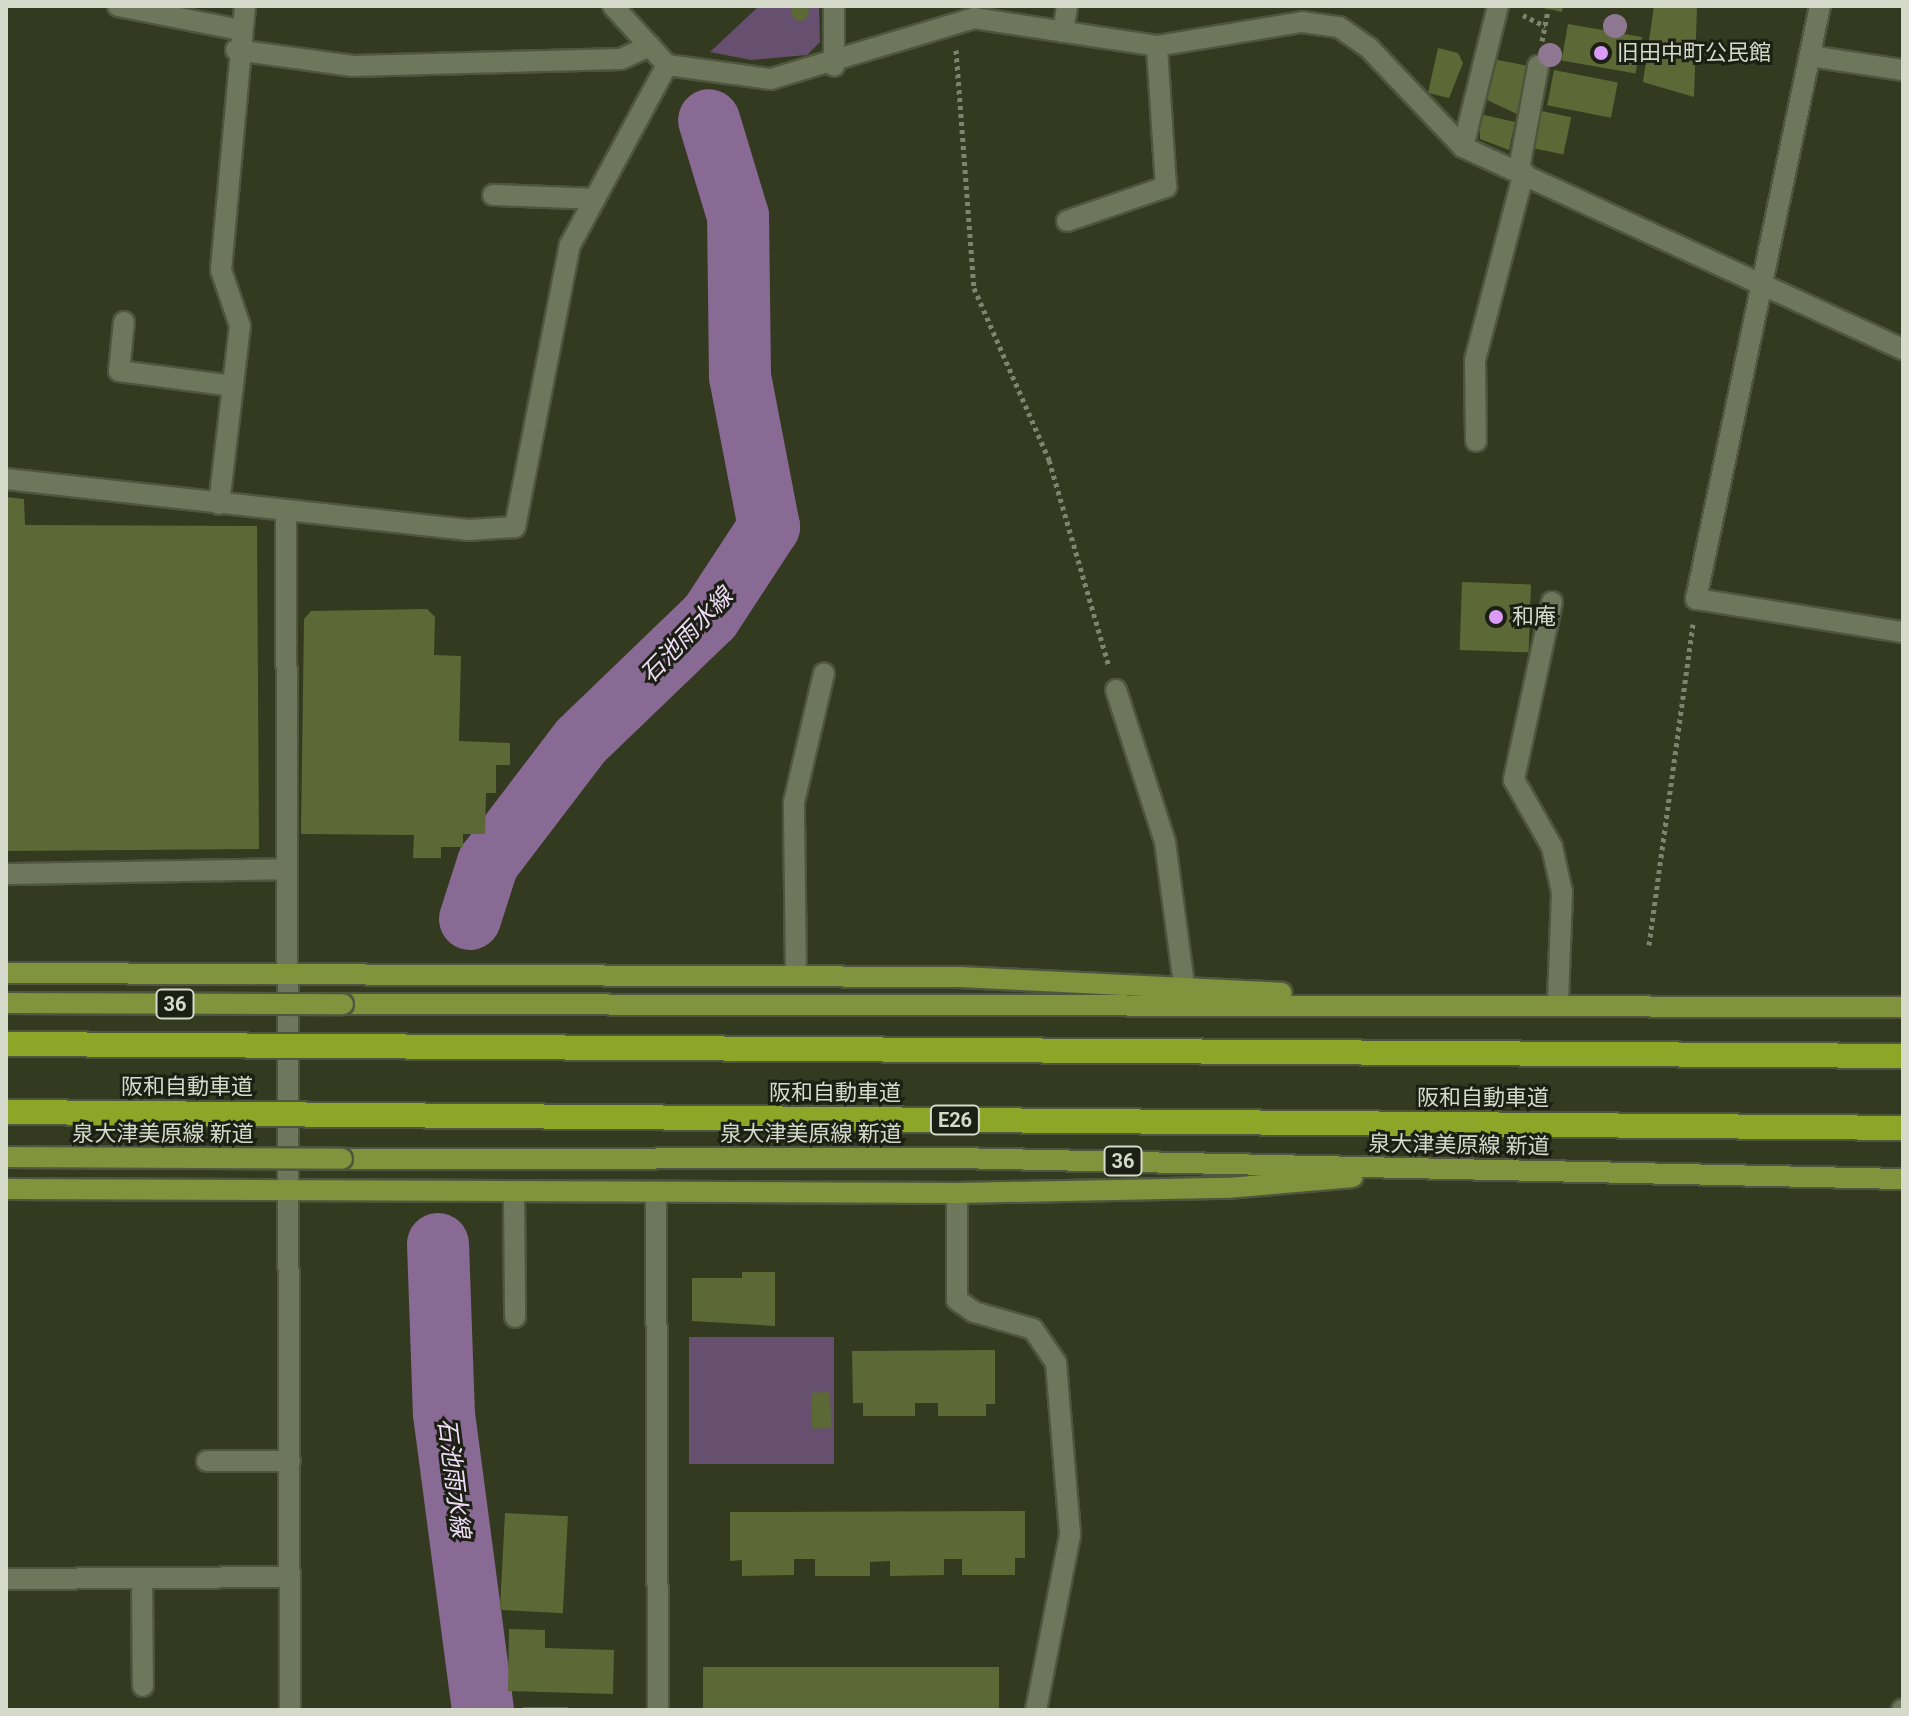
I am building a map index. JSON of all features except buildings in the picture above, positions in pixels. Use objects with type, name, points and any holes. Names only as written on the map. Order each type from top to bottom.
[{"type":"highway","name":"阪和自動車道","points":[[6,1044],[1903,1056]]},
{"type":"highway","name":"阪和自動車道","points":[[6,1112],[1903,1128]]},
{"type":"main road","name":"36","points":[[6,973],[796,976],[1184,985],[1413,1004]]},
{"type":"main road","name":"36","points":[[6,1003],[1558,1002],[1903,1007]]},
{"type":"main road","name":"泉大津美原線 新道","points":[[6,1157],[955,1158],[1903,1179]]},
{"type":"main road","name":"36","points":[[6,1189],[957,1193],[1228,1188],[1453,1169]]},
{"type":"street","points":[[118,6],[238,40],[353,66],[621,59],[650,46]]},
{"type":"street","points":[[219,504],[240,326],[221,270],[238,40],[245,6]]},
{"type":"street","points":[[613,6],[667,65],[771,79],[834,66],[969,16],[1157,46],[1302,22],[1339,27],[1369,48],[1463,147],[1522,170],[1765,288],[1903,349]]},
{"type":"street","points":[[834,6],[834,66]]},
{"type":"street","points":[[1063,32],[1067,6]]},
{"type":"street","points":[[1463,147],[1498,6]]},
{"type":"street","points":[[1820,6],[1765,288],[1696,599],[1903,632]]},
{"type":"street","points":[[1067,221],[1166,187],[1157,46]]},
{"type":"street","points":[[1810,56],[1903,70]]},
{"type":"street","points":[[6,479],[468,530],[515,527],[570,245],[667,65]]},
{"type":"street","points":[[1476,441],[1475,360],[1522,170],[1538,66]]},
{"type":"street","points":[[493,195],[595,199]]},
{"type":"street","points":[[124,322],[119,371],[233,386]]},
{"type":"street","points":[[286,512],[286,869],[291,1191],[287,1577],[290,1710]]},
{"type":"street","points":[[1552,602],[1514,780],[1552,847],[1562,892],[1558,1002]]},
{"type":"street","points":[[796,976],[794,802],[824,673]]},
{"type":"street","points":[[1116,690],[1165,842],[1184,985]]},
{"type":"street","points":[[6,874],[286,869]]},
{"type":"street","points":[[514,1192],[515,1317]]},
{"type":"street","points":[[656,1192],[658,1710]]},
{"type":"street","points":[[957,1193],[957,1300],[974,1312],[1033,1329],[1056,1363],[1070,1535],[1036,1710]]},
{"type":"street","points":[[207,1461],[290,1461]]},
{"type":"street","points":[[6,1579],[287,1577]]},
{"type":"street","points":[[142,1578],[143,1686]]},
{"type":"path","points":[[1525,6],[1523,16],[1545,26]]},
{"type":"path","points":[[969,16],[954,71],[974,288],[1049,460],[1116,690]]},
{"type":"path","points":[[1649,945],[1696,599]]},
{"type":"shaded area","points":[[759,6],[819,6],[820,42],[807,55],[751,60],[710,52]]},
{"type":"shaded area","points":[[689,1337],[834,1337],[834,1464],[689,1464]]},
{"type":"waterway","name":"石池雨水線","points":[[470,919],[488,863],[581,741],[710,617],[769,527],[740,376],[738,216],[709,120]]},
{"type":"waterway","name":"石池雨水線","points":[[438,1244],[444,1414],[483,1710]]},
{"type":"place","name":"旧田中町公民館","points":[[1601,53]]},
{"type":"place","name":"和庵","points":[[1496,617]]}]
